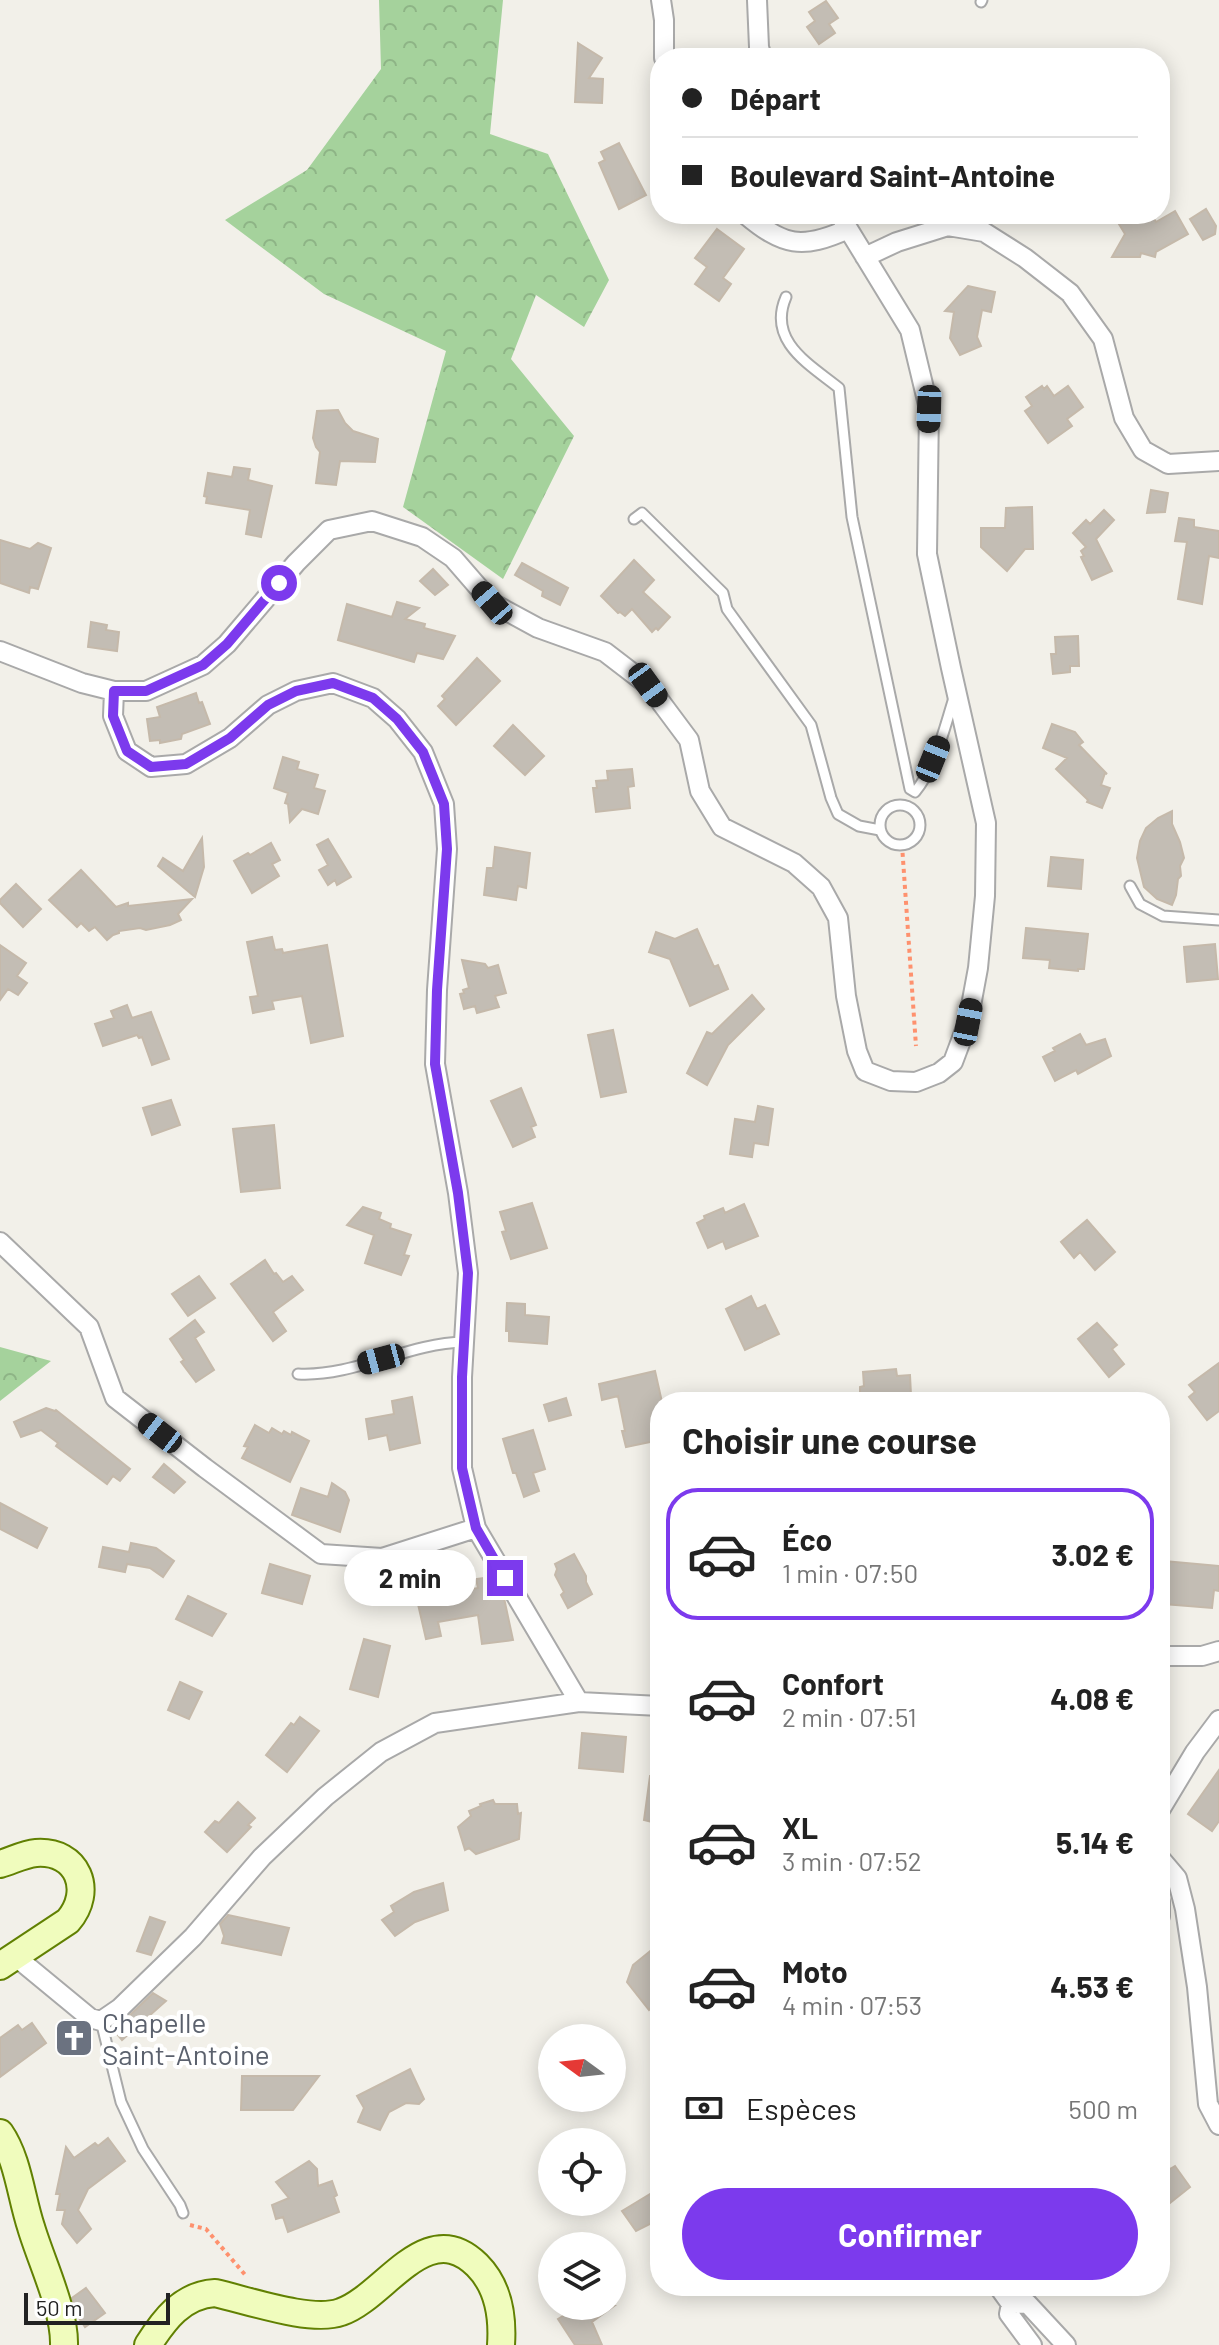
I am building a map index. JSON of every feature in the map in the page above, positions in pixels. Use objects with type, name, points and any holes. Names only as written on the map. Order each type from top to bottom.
[{"type":"main road","points":[[0,1864],[35,1853],[53,1855],[65,1859],[81,1881],[82,1896],[68,1921],[8,1962]]},
{"type":"main road","points":[[1,2136],[14,2165],[58,2310],[64,2345]]},
{"type":"main road","points":[[148,2345],[160,2327],[186,2301],[204,2294],[215,2293],[305,2313],[324,2315],[341,2312],[360,2303],[422,2253],[437,2250],[454,2251],[469,2258],[483,2271],[500,2306],[503,2323],[501,2345]]},
{"type":"street","points":[[661,0],[664,48]]},
{"type":"street","points":[[757,0],[759,48]]},
{"type":"street","points":[[757,224],[767,232],[798,244],[825,240],[841,224]]},
{"type":"street","points":[[0,651],[82,683],[114,691],[146,691],[203,665],[227,644],[296,563],[329,530],[372,521],[422,537],[453,558],[492,603],[538,628],[605,652],[648,685],[689,740],[700,791],[722,827],[794,863],[821,887],[838,918],[846,996],[857,1051],[865,1071],[891,1081],[916,1082],[939,1073],[953,1062],[968,1022],[978,968],[985,896],[986,823],[927,554],[929,409],[910,330],[844,224]]},
{"type":"street","points":[[865,257],[897,242],[948,226],[984,232],[1025,258],[1070,293],[1103,339],[1124,418],[1143,450],[1168,464],[1219,461]]},
{"type":"street","points":[[114,691],[113,716],[127,751],[151,767],[186,764],[230,738],[268,705],[296,691],[333,683],[373,698],[397,719],[423,752],[444,804],[447,849],[435,1064],[458,1193],[468,1273],[462,1468],[476,1528],[579,1702]]},
{"type":"street","points":[[0,1242],[89,1327],[115,1398],[321,1554],[382,1558],[476,1528]]},
{"type":"street","points":[[1170,1656],[1202,1656],[1219,1651]]},
{"type":"street","points":[[8,1962],[90,2018],[101,2021],[120,2008],[193,1937],[262,1857],[325,1797],[381,1752],[435,1723],[579,1702],[650,1706]]},
{"type":"street","points":[[1170,1793],[1219,1720]]},
{"type":"street","points":[[1170,1871],[1177,1878],[1185,1909],[1197,1987],[1208,2104],[1219,2125]]},
{"type":"street","points":[[1005,2296],[1011,2304],[1009,2314],[1032,2345]]},
{"type":"street","points":[[1011,2304],[1027,2303],[1066,2345]]},
{"type":"lane","points":[[786,297],[779,312],[792,350],[839,388],[852,517],[910,789],[915,792]]},
{"type":"lane","points":[[634,519],[642,513],[723,593],[727,609],[811,725],[838,814],[859,826],[880,830]]},
{"type":"lane","points":[[910,808],[942,737],[956,690]]},
{"type":"lane","points":[[905,804],[917,812],[921,826],[915,839],[902,845],[888,842],[880,830],[881,816],[891,806],[905,804]]},
{"type":"lane","points":[[1130,886],[1140,904],[1163,916],[1219,920]]},
{"type":"lane","points":[[298,1374],[321,1375],[440,1343],[464,1342]]},
{"type":"lane","points":[[101,2021],[121,2102],[143,2149],[183,2213]]},
{"type":"path","points":[[902,845],[916,1046]]},
{"type":"path","points":[[183,2213],[185,2223],[206,2229],[253,2283],[249,2301]]},
{"type":"green space","points":[[379,0],[503,0],[490,134],[548,154],[609,280],[584,327],[536,295],[511,359],[574,436],[503,579],[403,507],[446,351],[324,294],[225,220],[307,170],[381,69]]},
{"type":"green space","points":[[0,1347],[51,1361],[0,1401]]},
{"type":"building","points":[[826,1],[838,18],[829,24],[835,33],[819,44],[807,27],[815,21],[809,12]]},
{"type":"building","points":[[578,43],[602,58],[589,78],[603,79],[602,103],[575,102]]},
{"type":"building","points":[[619,143],[646,195],[619,209],[599,163],[605,160],[601,152]]},
{"type":"building","points":[[1206,209],[1216,226],[1215,234],[1203,240],[1190,219]]},
{"type":"building","points":[[1175,211],[1188,234],[1156,252],[1155,257],[1141,253],[1140,257],[1112,257],[1125,234],[1119,224],[1170,224],[1170,214]]},
{"type":"building","points":[[717,229],[744,249],[723,278],[731,284],[719,301],[695,284],[707,267],[695,258]]},
{"type":"building","points":[[968,286],[995,292],[991,312],[982,310],[977,337],[981,346],[960,355],[950,338],[954,312],[945,311]]},
{"type":"building","points":[[1042,386],[1044,389],[1047,386],[1054,396],[1068,386],[1083,407],[1067,419],[1072,426],[1048,443],[1025,411],[1032,406],[1026,397]]},
{"type":"building","points":[[338,410],[353,431],[378,439],[375,462],[340,461],[336,485],[316,483],[320,452],[313,438],[317,411]]},
{"type":"building","points":[[234,467],[250,469],[248,480],[272,486],[261,537],[246,534],[250,510],[206,503],[207,497],[204,496],[208,473],[232,477]]},
{"type":"building","points":[[1151,490],[1168,493],[1165,512],[1147,513]]},
{"type":"building","points":[[1032,507],[1033,549],[1025,549],[1007,571],[981,547],[981,528],[1005,528],[1006,508]]},
{"type":"building","points":[[1104,510],[1114,520],[1096,539],[1112,571],[1092,580],[1081,557],[1084,556],[1081,551],[1086,547],[1073,533],[1086,520],[1090,524]]},
{"type":"building","points":[[1179,518],[1194,520],[1194,527],[1219,531],[1219,558],[1209,556],[1202,604],[1178,599],[1187,542],[1175,541]]},
{"type":"building","points":[[0,540],[30,549],[38,543],[51,548],[38,589],[30,587],[29,593],[0,583]]},
{"type":"building","points":[[634,560],[654,580],[643,592],[670,617],[652,632],[632,609],[625,616],[601,596]]},
{"type":"building","points":[[522,563],[568,588],[560,605],[542,596],[543,591],[515,575]]},
{"type":"building","points":[[433,569],[448,585],[435,595],[420,581]]},
{"type":"building","points":[[397,602],[419,608],[405,619],[425,624],[424,628],[455,636],[443,659],[417,653],[414,662],[338,640],[347,604],[392,617]]},
{"type":"building","points":[[91,622],[107,625],[106,630],[119,632],[117,651],[88,647]]},
{"type":"building","points":[[1078,636],[1079,666],[1070,666],[1070,672],[1053,674],[1051,654],[1056,654],[1055,637]]},
{"type":"building","points":[[477,658],[500,681],[456,725],[438,706],[445,699],[442,696]]},
{"type":"building","points":[[196,693],[210,724],[182,734],[181,739],[160,743],[160,740],[150,741],[147,719],[160,717],[157,707]]},
{"type":"building","points":[[1052,724],[1075,732],[1083,742],[1079,745],[1107,774],[1101,785],[1110,788],[1102,808],[1087,802],[1056,769],[1067,758],[1043,748]]},
{"type":"building","points":[[513,725],[544,756],[525,775],[494,746]]},
{"type":"building","points":[[283,757],[299,762],[297,769],[318,775],[314,788],[325,791],[318,814],[302,809],[290,822],[288,804],[285,803],[288,793],[274,788]]},
{"type":"building","points":[[632,769],[634,786],[628,787],[630,808],[596,812],[593,788],[597,788],[596,781],[608,780],[607,771]]},
{"type":"building","points":[[1172,811],[1172,824],[1184,858],[1172,905],[1157,899],[1144,887],[1137,858],[1146,828]]},
{"type":"building","points":[[202,838],[204,867],[195,897],[158,866],[163,858],[183,871]]},
{"type":"building","points":[[328,839],[351,877],[337,885],[335,880],[328,885],[319,870],[328,865],[317,845]]},
{"type":"building","points":[[271,843],[280,860],[272,864],[279,876],[252,893],[234,861]]},
{"type":"building","points":[[495,847],[530,853],[526,888],[518,886],[516,900],[484,895],[487,868],[493,868]]},
{"type":"building","points":[[1051,857],[1083,860],[1081,889],[1048,886]]},
{"type":"building","points":[[81,870],[116,907],[128,903],[128,906],[192,899],[178,914],[181,920],[146,930],[119,931],[107,940],[95,927],[89,931],[81,923],[77,927],[49,900]]},
{"type":"building","points":[[16,884],[41,909],[23,927],[0,903]]},
{"type":"building","points":[[1026,928],[1088,934],[1084,969],[1049,968],[1050,960],[1023,958]]},
{"type":"building","points":[[697,929],[728,989],[690,1006],[670,959],[649,952],[656,932],[675,939]]},
{"type":"building","points":[[272,937],[275,950],[282,949],[283,953],[327,945],[343,1036],[311,1043],[302,996],[272,1001],[274,1009],[253,1013],[250,997],[258,996],[247,942]]},
{"type":"building","points":[[1215,944],[1218,979],[1187,982],[1184,947]]},
{"type":"building","points":[[0,945],[26,963],[17,976],[27,983],[18,995],[8,989],[0,1000]]},
{"type":"building","points":[[462,960],[485,964],[488,968],[498,965],[506,993],[495,996],[499,1007],[477,1013],[475,1006],[464,1009],[460,994],[469,988]]},
{"type":"building","points":[[752,995],[764,1009],[728,1045],[707,1085],[687,1073],[707,1032],[712,1034]]},
{"type":"building","points":[[127,1005],[132,1018],[151,1012],[169,1059],[152,1065],[142,1037],[137,1035],[103,1046],[95,1024],[114,1018],[111,1011]]},
{"type":"building","points":[[613,1030],[626,1092],[601,1097],[588,1035]]},
{"type":"building","points":[[1080,1034],[1086,1045],[1105,1039],[1111,1056],[1078,1074],[1076,1070],[1055,1081],[1043,1057]]},
{"type":"building","points":[[521,1088],[536,1125],[531,1127],[535,1137],[513,1147],[491,1101]]},
{"type":"building","points":[[171,1100],[180,1125],[152,1135],[143,1108]]},
{"type":"building","points":[[758,1106],[773,1109],[768,1145],[754,1143],[752,1157],[730,1154],[735,1119],[755,1122]]},
{"type":"building","points":[[274,1125],[280,1188],[241,1192],[233,1129]]},
{"type":"building","points":[[532,1203],[547,1248],[511,1259],[502,1232],[506,1231],[500,1212]]},
{"type":"building","points":[[744,1204],[758,1236],[726,1249],[723,1241],[708,1248],[697,1223],[705,1219],[704,1216],[723,1208],[725,1213]]},
{"type":"building","points":[[363,1207],[381,1213],[379,1219],[391,1224],[390,1228],[411,1235],[404,1255],[409,1256],[401,1275],[365,1263],[374,1235],[347,1225]]},
{"type":"building","points":[[1087,1220],[1115,1252],[1095,1270],[1080,1252],[1074,1258],[1061,1242]]},
{"type":"building","points":[[265,1260],[283,1282],[292,1276],[303,1290],[273,1312],[286,1331],[273,1341],[231,1284]]},
{"type":"building","points":[[199,1276],[215,1298],[188,1316],[172,1294]]},
{"type":"building","points":[[751,1296],[757,1309],[765,1305],[779,1334],[745,1350],[726,1309]]},
{"type":"building","points":[[507,1303],[525,1304],[525,1315],[549,1317],[547,1344],[509,1341],[509,1331],[506,1331]]},
{"type":"building","points":[[195,1320],[204,1332],[195,1338],[214,1370],[196,1382],[181,1362],[184,1360],[170,1339]]},
{"type":"building","points":[[1097,1323],[1117,1345],[1112,1349],[1124,1364],[1109,1377],[1078,1339]]},
{"type":"building","points":[[1219,1363],[1219,1411],[1207,1420],[1189,1397],[1195,1392],[1189,1385]]},
{"type":"building","points":[[896,1369],[897,1376],[910,1375],[911,1392],[860,1392],[860,1387],[864,1386],[863,1372]]},
{"type":"building","points":[[655,1371],[660,1392],[650,1392],[650,1442],[626,1447],[618,1396],[602,1400],[599,1384]]},
{"type":"building","points":[[412,1397],[420,1443],[390,1450],[387,1435],[369,1439],[366,1419],[394,1414],[392,1401]]},
{"type":"building","points":[[566,1398],[571,1415],[549,1421],[544,1405]]},
{"type":"building","points":[[46,1408],[56,1410],[130,1469],[120,1481],[113,1476],[107,1484],[56,1446],[58,1443],[41,1430],[21,1437],[14,1422]]},
{"type":"building","points":[[255,1425],[269,1433],[272,1428],[282,1434],[284,1431],[291,1435],[292,1432],[309,1441],[290,1482],[242,1458],[248,1447],[244,1446]]},
{"type":"building","points":[[533,1430],[545,1469],[533,1473],[539,1491],[524,1497],[503,1439]]},
{"type":"building","points":[[164,1464],[185,1482],[174,1493],[153,1477]]},
{"type":"building","points":[[332,1483],[345,1492],[349,1500],[340,1532],[292,1515],[301,1488],[328,1497]]},
{"type":"building","points":[[0,1503],[47,1528],[37,1548],[0,1529]]},
{"type":"building","points":[[131,1543],[156,1548],[174,1561],[163,1577],[150,1568],[127,1564],[125,1572],[99,1567],[103,1547],[129,1552]]},
{"type":"building","points":[[574,1554],[592,1594],[568,1608],[555,1575],[555,1564]]},
{"type":"building","points":[[1170,1562],[1219,1566],[1219,1591],[1214,1590],[1212,1608],[1170,1604]]},
{"type":"building","points":[[270,1564],[310,1576],[302,1604],[262,1593]]},
{"type":"building","points":[[431,1565],[439,1595],[478,1588],[476,1579],[491,1577],[504,1598],[513,1640],[482,1644],[478,1615],[438,1622],[441,1636],[426,1639],[410,1569]]},
{"type":"building","points":[[188,1596],[226,1614],[212,1636],[176,1619]]},
{"type":"building","points":[[364,1639],[390,1646],[378,1697],[350,1689]]},
{"type":"building","points":[[180,1682],[202,1692],[189,1719],[168,1710]]},
{"type":"building","points":[[300,1717],[319,1731],[287,1772],[266,1755],[291,1723],[294,1725]]},
{"type":"building","points":[[582,1733],[626,1737],[623,1772],[579,1768]]},
{"type":"building","points":[[1219,1770],[1219,1821],[1212,1831],[1188,1814]]},
{"type":"building","points":[[650,1776],[650,1822],[644,1820]]},
{"type":"building","points":[[493,1800],[495,1804],[517,1804],[518,1814],[521,1813],[519,1839],[476,1854],[469,1848],[465,1850],[458,1827],[471,1816],[469,1811]]},
{"type":"building","points":[[238,1802],[255,1818],[248,1825],[251,1827],[227,1852],[205,1832],[215,1821],[219,1823]]},
{"type":"building","points":[[443,1883],[448,1910],[415,1922],[395,1936],[382,1920],[394,1912],[391,1906],[414,1892]]},
{"type":"building","points":[[228,1915],[289,1928],[281,1955],[222,1943],[224,1936],[220,1924]]},
{"type":"building","points":[[150,1917],[165,1922],[151,1955],[137,1951]]},
{"type":"building","points":[[650,1951],[649,2010],[627,1982],[633,1965]]},
{"type":"building","points":[[153,1993],[166,2001],[122,2040],[112,2028]]},
{"type":"building","points":[[32,2023],[46,2043],[0,2077],[0,2038],[18,2025],[22,2030]]},
{"type":"building","points":[[410,2069],[424,2099],[419,2104],[406,2103],[389,2112],[380,2130],[358,2122],[364,2108],[357,2096]]},
{"type":"building","points":[[242,2076],[319,2076],[293,2110],[241,2110]]},
{"type":"building","points":[[108,2138],[125,2161],[88,2189],[78,2210],[91,2229],[77,2243],[62,2224],[65,2210],[57,2210],[60,2194],[56,2194],[66,2147],[74,2158]]},
{"type":"building","points":[[309,2161],[317,2169],[318,2186],[332,2181],[339,2212],[288,2232],[283,2217],[276,2219],[272,2205],[289,2198],[276,2182]]},
{"type":"building","points":[[1175,2166],[1190,2187],[1170,2203],[1170,2169]]},
{"type":"building","points":[[650,2194],[650,2224],[636,2231],[626,2216],[626,2209]]},
{"type":"building","points":[[86,2288],[105,2313],[85,2327],[72,2298]]},
{"type":"building","points":[[559,2320],[595,2320],[592,2322],[602,2345],[575,2345]]},
{"type":"place","name":"Chapelle Saint-Antoine","points":[[74,2038]]},
{"type":"route","points":[[279,583],[227,644],[203,665],[146,691],[114,691],[113,716],[127,751],[151,767],[186,764],[230,738],[268,705],[296,691],[333,683],[373,698],[397,719],[423,752],[444,804],[447,849],[435,1064],[458,1193],[468,1273],[462,1377],[462,1468],[476,1528],[505,1578]]}]
